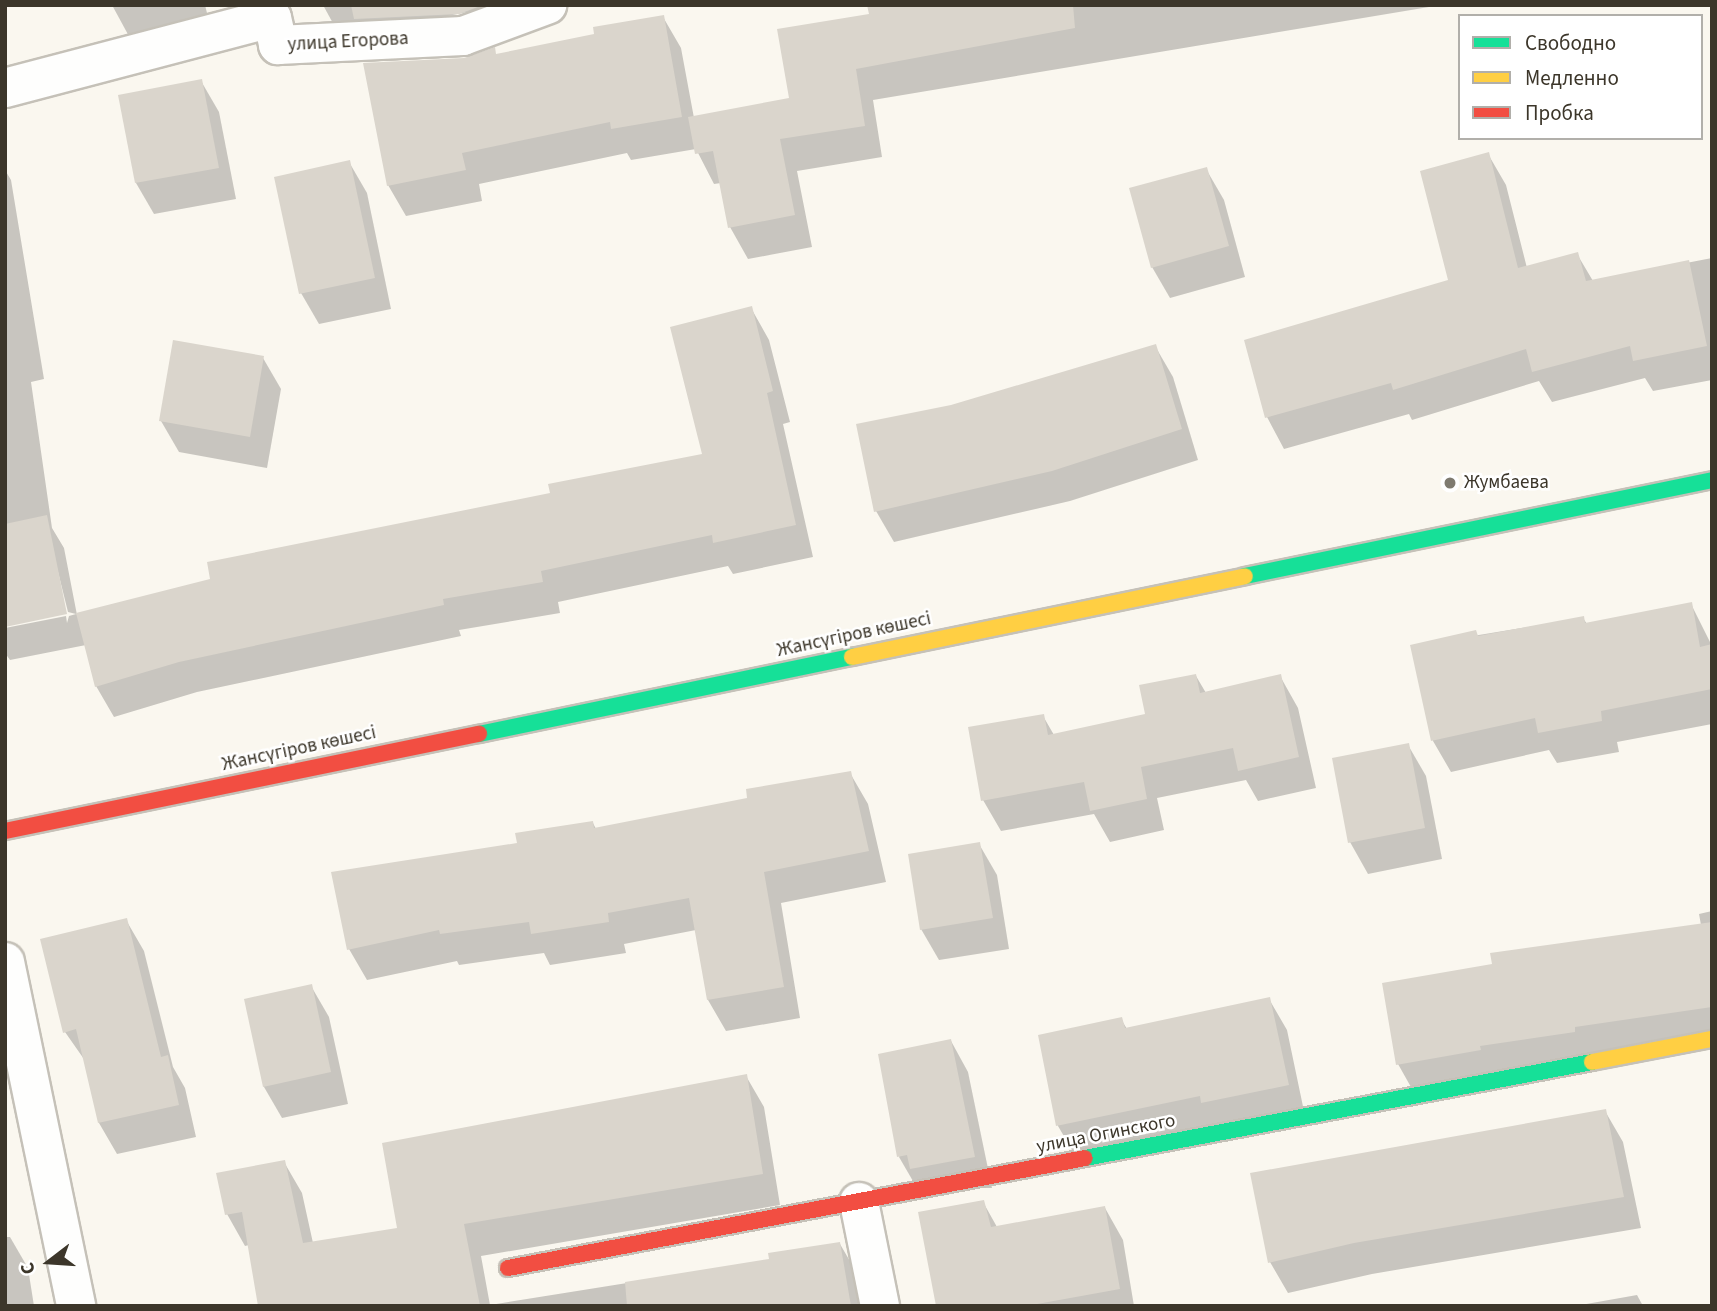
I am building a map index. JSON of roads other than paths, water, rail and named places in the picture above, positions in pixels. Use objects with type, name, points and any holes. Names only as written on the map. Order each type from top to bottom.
[{"type":"main road","name":"Жансүгіров көшесі","points":[[5,831],[1712,480]]},
{"type":"main road","name":"улица Огинского","points":[[508,1268],[1712,1039]]},
{"type":"street","name":"улица Егорова","points":[[5,88],[270,12],[278,45],[463,36],[547,5]]},
{"type":"street","points":[[5,962],[76,1306]]},
{"type":"street","points":[[859,1202],[880,1306]]},
{"type":"place","name":"Жумбаева","points":[[1450,483]]}]
